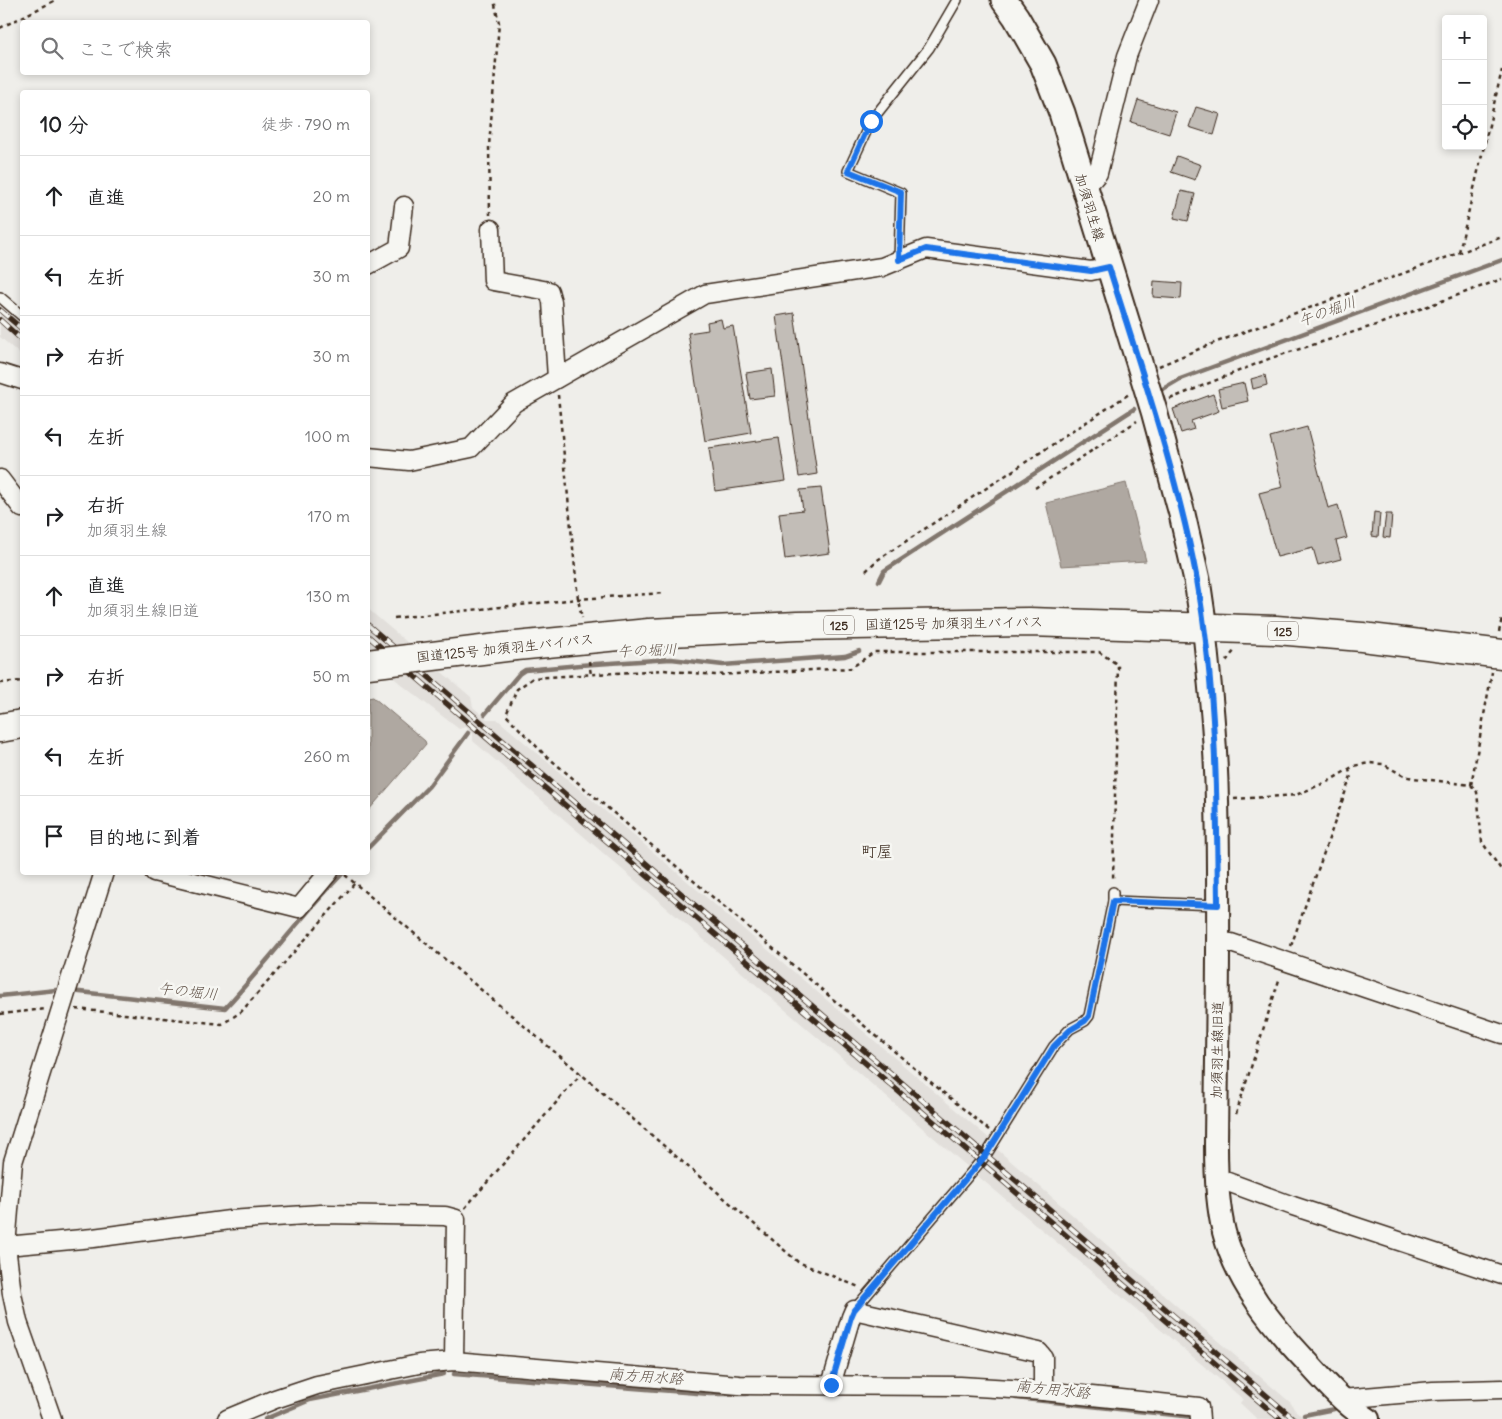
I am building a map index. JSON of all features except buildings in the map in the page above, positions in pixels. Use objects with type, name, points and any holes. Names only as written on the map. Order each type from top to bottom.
[{"type":"highway","name":"国道125号 加須羽生バイパス","points":[[370,664],[526,645],[649,633],[944,622],[1029,622],[1276,630],[1362,637],[1500,640]]},
{"type":"highway","points":[[0,728],[20,724]]},
{"type":"main road","name":"加須羽生線","points":[[1004,0],[1043,64],[1062,113],[1154,412],[1185,524],[1197,580],[1204,628]]},
{"type":"street","points":[[1083,184],[1093,179],[1098,173],[1127,56],[1149,0]]},
{"type":"street","points":[[370,264],[399,248],[404,206]]},
{"type":"street","points":[[491,229],[493,282],[549,291],[552,302],[556,378]]},
{"type":"street","points":[[370,456],[409,461],[471,448],[514,403],[705,294],[882,267],[926,249],[1091,271],[1109,267]]},
{"type":"street","points":[[0,373],[20,379]]},
{"type":"street","points":[[0,479],[20,505]]},
{"type":"street","name":"加須羽生線旧道","points":[[1204,628],[1211,694],[1217,800],[1217,1178],[1224,1233],[1234,1260],[1262,1310],[1285,1340],[1357,1412]]},
{"type":"street","points":[[52,1419],[18,1322],[12,1294],[6,1246],[13,1162],[103,875]]},
{"type":"street","points":[[166,875],[299,908],[326,875]]},
{"type":"street","points":[[1218,942],[1231,942],[1502,1034]]},
{"type":"street","points":[[1217,1178],[1293,1206],[1502,1274]]},
{"type":"street","points":[[6,1246],[93,1238],[230,1220],[321,1214],[445,1216],[456,1219],[454,1361]]},
{"type":"street","points":[[831,1385],[854,1310],[1039,1352],[1043,1357],[1043,1390]]},
{"type":"street","points":[[227,1419],[275,1399],[317,1385],[419,1364],[454,1361],[739,1385],[960,1386],[1043,1390],[1199,1407],[1200,1419]]},
{"type":"street","points":[[1357,1412],[1432,1391],[1501,1386]]},
{"type":"lane","points":[[899,260],[901,192],[848,171],[871,121],[929,48],[957,0]]},
{"type":"lane","points":[[0,297],[20,314]]},
{"type":"lane","points":[[854,1310],[974,1171],[998,1137],[1054,1046],[1070,1030],[1085,1021],[1089,1016],[1113,896],[1218,905]]},
{"type":"path","points":[[0,28],[56,0]]},
{"type":"path","points":[[491,229],[489,146],[499,23],[494,0]]},
{"type":"path","points":[[1459,252],[1502,70]]},
{"type":"path","points":[[866,571],[876,562],[1133,391],[1144,379],[1206,346],[1502,237]]},
{"type":"path","points":[[1035,488],[1154,412],[1162,402],[1271,358],[1379,324],[1502,279]]},
{"type":"path","points":[[556,378],[578,599],[582,618]]},
{"type":"path","points":[[394,618],[663,592]]},
{"type":"path","points":[[1471,785],[1500,640]]},
{"type":"path","points":[[998,1137],[927,1080],[550,759],[506,715],[517,689],[532,678],[591,674],[663,670],[715,675],[851,668],[874,652],[1099,652],[1118,665],[1113,896]]},
{"type":"path","points":[[588,656],[591,674]]},
{"type":"path","points":[[0,683],[20,681]]},
{"type":"path","points":[[1217,800],[1296,796],[1329,782],[1354,766],[1369,763],[1383,764],[1404,776],[1471,785],[1477,792],[1482,842],[1502,871]]},
{"type":"path","points":[[346,875],[581,1074],[798,1262],[869,1291]]},
{"type":"path","points":[[0,1014],[62,1007],[222,1024],[241,1012],[355,883]]},
{"type":"path","points":[[456,1219],[581,1074]]},
{"type":"shaded area","points":[[0,301],[20,317],[20,354],[0,337]]},
{"type":"shaded area","points":[[1126,483],[1146,561],[1061,566],[1046,503]]},
{"type":"shaded area","points":[[370,611],[471,697],[473,707],[487,719],[497,719],[991,1140],[973,1168],[969,1168],[473,741],[473,734],[466,727],[459,729],[370,658]]},
{"type":"shaded area","points":[[373,697],[425,741],[426,744],[370,809],[370,698]]},
{"type":"shaded area","points":[[998,1150],[1291,1403],[1294,1409],[1305,1419],[1257,1419],[1240,1403],[1243,1399],[979,1177],[979,1170],[993,1152]]},
{"type":"waterway","name":"午の堀川","points":[[1163,389],[1180,379],[1502,260]]},
{"type":"waterway","name":"午の堀川","points":[[879,581],[884,571],[1134,409]]},
{"type":"waterway","name":"午の堀川","points":[[485,714],[519,674],[525,670],[671,659],[723,665],[845,656],[859,651]]},
{"type":"waterway","name":"午の堀川","points":[[370,846],[429,786],[468,733]]},
{"type":"waterway","name":"午の堀川","points":[[71,991],[225,1008],[341,875]]},
{"type":"waterway","name":"午の堀川","points":[[0,996],[63,990]]},
{"type":"waterway","name":"南方用水路","points":[[265,1419],[310,1400],[444,1374]]},
{"type":"waterway","name":"南方用水路","points":[[454,1374],[710,1394],[747,1394]]},
{"type":"waterway","name":"南方用水路","points":[[1016,1398],[1193,1417]]},
{"type":"waterway","name":"南方用水路","points":[[1304,1415],[1334,1409]]},
{"type":"railway","points":[[0,310],[20,327]]},
{"type":"railway","points":[[0,320],[20,338]]},
{"type":"railway","points":[[370,627],[1294,1419]]},
{"type":"railway","points":[[370,638],[1280,1419]]},
{"type":"district","name":"町屋","points":[[877,851]]},
{"type":"route","points":[[831,1385],[854,1310],[992,1148],[1061,1037],[1085,1021],[1089,1016],[1113,901],[1218,905],[1217,800],[1211,694],[1197,580],[1185,524],[1154,412],[1109,267],[1091,271],[926,249],[899,260],[901,192],[848,171],[871,121]]}]
